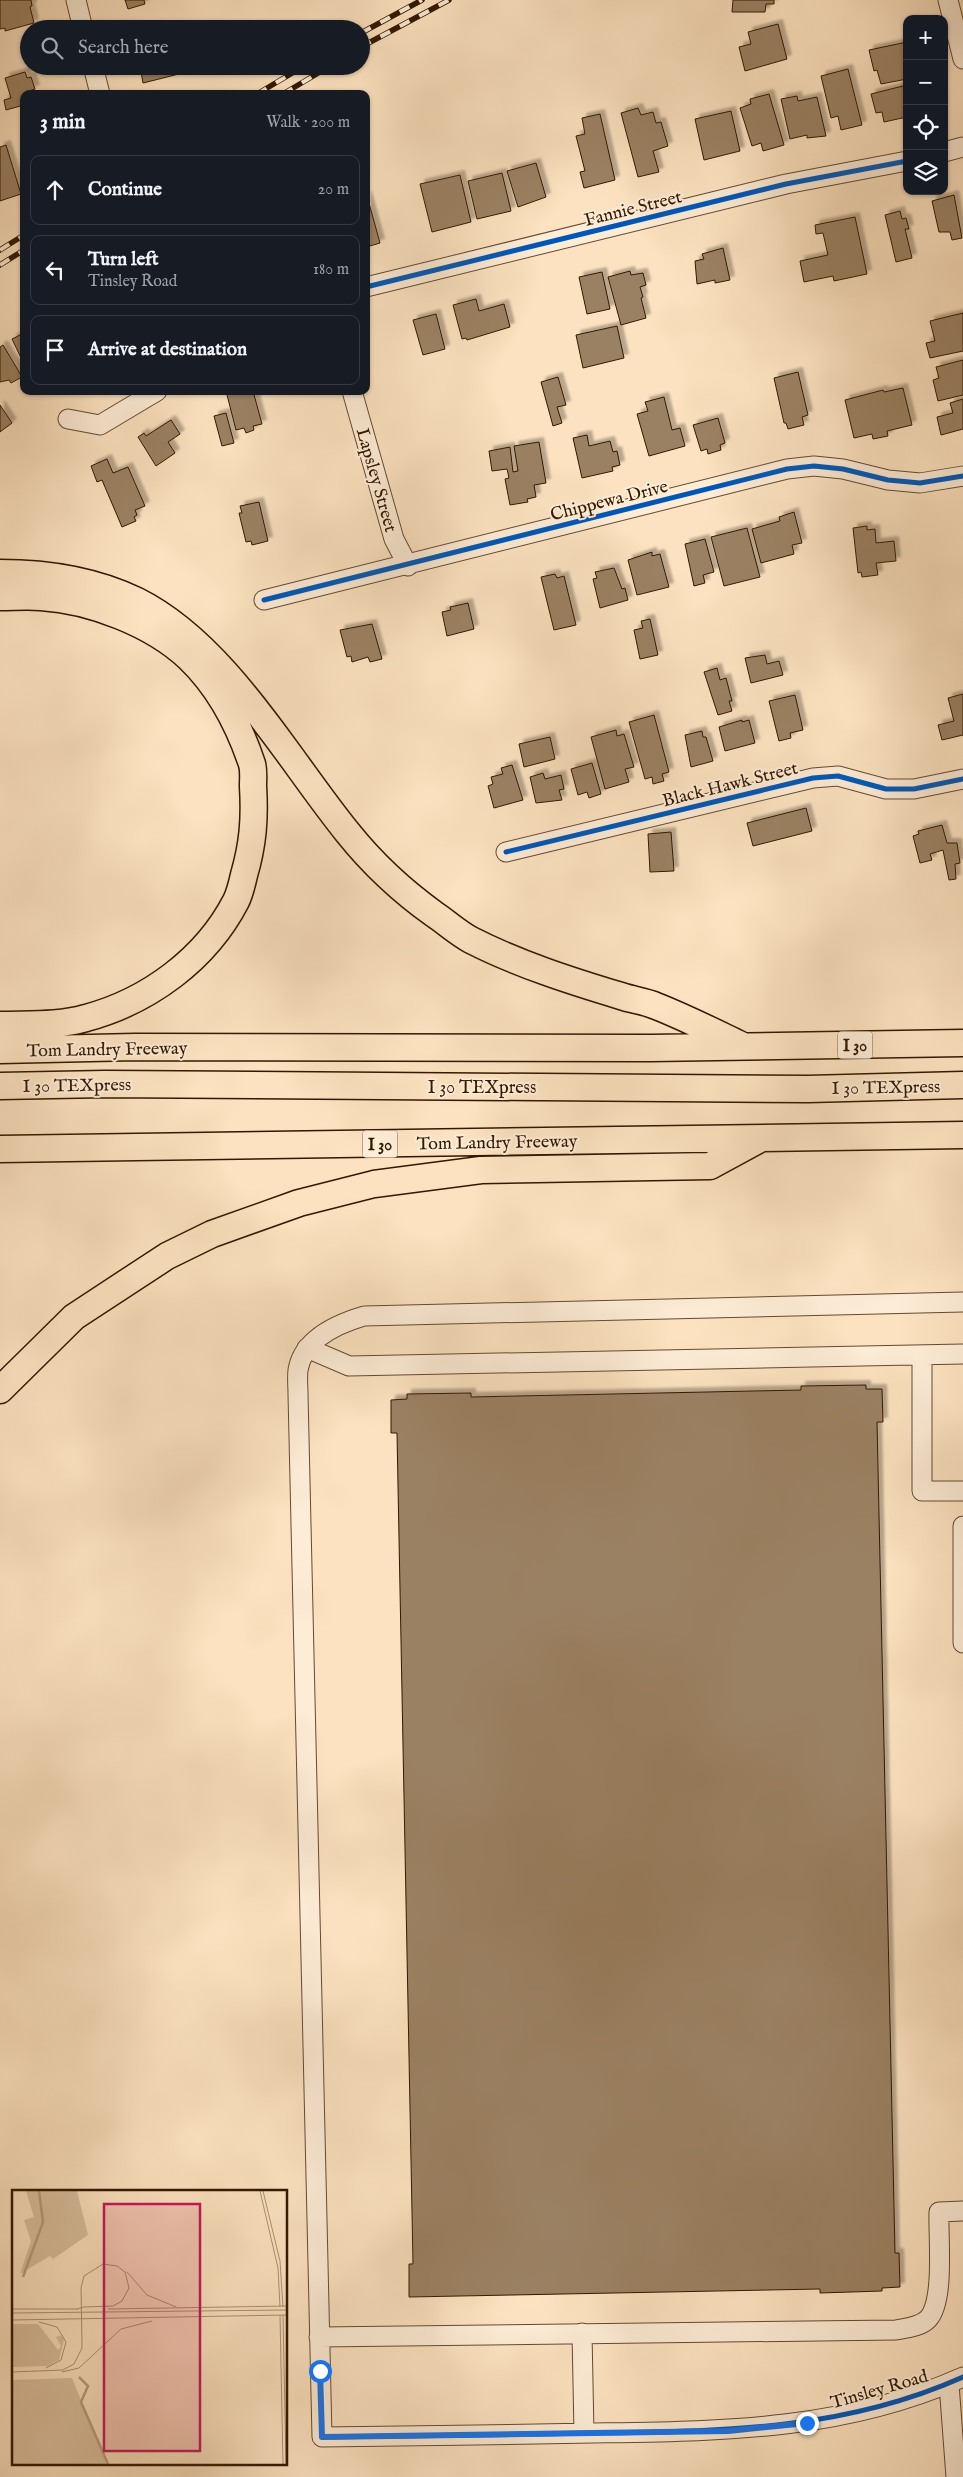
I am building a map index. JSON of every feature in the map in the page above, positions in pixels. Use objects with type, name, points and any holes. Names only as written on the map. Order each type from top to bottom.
[{"type":"highway","points":[[0,573],[47,574],[72,578],[137,601],[167,619],[187,635],[226,674],[268,724],[348,834],[392,879],[421,905],[470,939],[526,964],[622,997],[654,1005],[746,1047]]},
{"type":"highway","points":[[0,597],[43,597],[108,612],[127,618],[156,634],[188,656],[210,680],[230,714],[249,757],[252,766],[255,815],[253,846],[237,899],[218,929],[183,968],[140,998],[85,1019],[49,1024],[0,1025]]},
{"type":"highway","name":"Tom Landry Freeway","points":[[0,1050],[135,1047],[746,1047],[963,1043]]},
{"type":"highway","name":"I 30 TEXpress","points":[[0,1086],[105,1084],[808,1089],[963,1085]]},
{"type":"highway","name":"Tom Landry Freeway","points":[[0,1149],[963,1135]]},
{"type":"highway","points":[[0,1390],[74,1317],[159,1261],[212,1234],[299,1203],[374,1184],[481,1170],[710,1166],[761,1138]]},
{"type":"street","points":[[76,0],[82,20]]},
{"type":"street","points":[[948,0],[963,59]]},
{"type":"street","points":[[95,75],[99,90]]},
{"type":"street","points":[[948,151],[963,147]]},
{"type":"street","name":"Fannie Street","points":[[370,286],[786,184],[903,162]]},
{"type":"street","points":[[68,419],[100,425],[150,395]]},
{"type":"street","name":"Lapsley Street","points":[[353,395],[394,539],[408,566]]},
{"type":"street","name":"Chippewa Drive","points":[[264,600],[408,566],[787,469],[814,466],[833,468],[888,480],[920,483],[963,476]]},
{"type":"street","name":"Black Hawk Street","points":[[506,852],[813,778],[838,776],[886,789],[914,789],[963,779]]},
{"type":"street","points":[[963,1302],[364,1316],[342,1322],[307,1348],[298,1370],[319,2337],[896,2330],[914,2327],[928,2319],[936,2305],[939,2212],[963,2211]]},
{"type":"street","points":[[307,1348],[350,1366],[963,1354]]},
{"type":"street","points":[[922,1355],[922,1491],[963,1491]]},
{"type":"street","points":[[963,1526],[963,1643]]},
{"type":"street","points":[[582,2333],[584,2433]]},
{"type":"street","name":"Tinsley Road","points":[[319,2337],[322,2437],[728,2431],[807,2423],[875,2408],[956,2380]]},
{"type":"street","points":[[956,2380],[959,2442],[956,2477]]},
{"type":"building","points":[[0,0],[31,0],[32,6],[30,7],[33,20],[20,20],[20,27],[5,31],[5,28],[0,29]]},
{"type":"building","points":[[125,0],[144,0],[145,4],[128,9]]},
{"type":"building","points":[[733,0],[774,0],[774,4],[766,4],[765,12],[732,12]]},
{"type":"building","points":[[778,24],[787,59],[745,71],[739,47],[751,44],[748,32]]},
{"type":"building","points":[[903,43],[903,80],[881,84],[877,70],[874,71],[869,50]]},
{"type":"building","points":[[848,69],[862,125],[841,130],[838,116],[831,118],[821,76]]},
{"type":"building","points":[[20,74],[26,75],[27,78],[31,77],[35,89],[20,90],[20,106],[6,110],[4,100],[11,98],[5,78]]},
{"type":"building","points":[[142,75],[175,75],[143,83]]},
{"type":"building","points":[[903,86],[903,118],[884,122],[882,112],[876,113],[871,94]]},
{"type":"building","points":[[769,94],[784,145],[763,151],[761,143],[752,146],[740,108],[751,104],[750,99]]},
{"type":"building","points":[[797,96],[798,101],[817,97],[826,136],[807,138],[807,135],[790,139],[781,99]]},
{"type":"building","points":[[638,108],[641,115],[653,112],[656,123],[661,122],[668,146],[653,151],[659,172],[638,177],[621,113]]},
{"type":"building","points":[[731,111],[740,151],[704,160],[695,119]]},
{"type":"building","points":[[600,114],[615,180],[584,188],[580,172],[585,171],[576,136],[585,134],[582,118]]},
{"type":"building","points":[[6,145],[20,194],[0,201],[0,147]]},
{"type":"building","points":[[536,163],[546,197],[518,207],[507,171]]},
{"type":"building","points":[[502,173],[511,211],[477,219],[468,181]]},
{"type":"building","points":[[460,175],[471,222],[432,232],[420,184]]},
{"type":"building","points":[[954,195],[962,238],[952,240],[950,232],[939,232],[932,201]]},
{"type":"building","points":[[370,207],[380,243],[370,246]]},
{"type":"building","points":[[900,211],[902,219],[906,218],[909,229],[905,229],[912,258],[896,262],[885,215]]},
{"type":"building","points":[[855,217],[867,274],[834,281],[833,276],[804,282],[800,261],[828,255],[823,233],[816,234],[815,225]]},
{"type":"building","points":[[723,248],[730,280],[715,283],[715,280],[697,284],[695,261],[704,259],[702,254]]},
{"type":"building","points":[[630,271],[631,275],[643,273],[646,285],[640,287],[646,318],[621,325],[608,277]]},
{"type":"building","points":[[602,272],[610,309],[587,314],[579,277]]},
{"type":"building","points":[[476,299],[479,311],[504,304],[510,327],[467,340],[466,338],[462,339],[453,305]]},
{"type":"building","points":[[963,313],[963,351],[930,358],[926,343],[935,341],[930,321]]},
{"type":"building","points":[[436,314],[445,349],[423,355],[413,320]]},
{"type":"building","points":[[617,326],[624,358],[583,368],[576,335]]},
{"type":"building","points":[[20,335],[20,356],[12,339]]},
{"type":"building","points":[[3,345],[20,374],[20,378],[11,383],[9,380],[0,382],[0,347]]},
{"type":"building","points":[[963,360],[963,395],[938,401],[933,380],[939,378],[936,367]]},
{"type":"building","points":[[798,372],[808,415],[802,417],[804,425],[788,429],[786,423],[784,423],[774,378]]},
{"type":"building","points":[[558,377],[566,405],[557,407],[562,423],[553,426],[541,382]]},
{"type":"building","points":[[903,388],[912,425],[887,431],[888,436],[873,439],[872,434],[854,438],[845,400],[883,390],[884,392]]},
{"type":"building","points":[[227,395],[254,395],[262,424],[253,426],[254,430],[246,433],[244,428],[236,430]]},
{"type":"building","points":[[664,397],[672,430],[680,428],[685,446],[649,456],[637,414],[648,411],[645,402]]},
{"type":"building","points":[[963,399],[963,429],[941,435],[937,417],[953,413],[950,403]]},
{"type":"building","points":[[0,405],[12,423],[0,432]]},
{"type":"building","points":[[226,413],[234,443],[222,446],[214,416]]},
{"type":"building","points":[[718,418],[725,443],[720,445],[721,450],[708,454],[707,449],[701,451],[693,425]]},
{"type":"building","points":[[171,420],[180,434],[168,442],[175,453],[156,466],[138,437],[144,433],[146,436]]},
{"type":"building","points":[[587,435],[589,446],[610,441],[613,452],[617,451],[620,465],[612,467],[613,471],[582,478],[573,438]]},
{"type":"building","points":[[539,442],[546,483],[534,485],[536,497],[527,499],[528,502],[510,505],[505,479],[509,478],[507,469],[492,471],[489,451],[510,447],[513,472],[518,471],[514,446]]},
{"type":"building","points":[[107,459],[113,473],[128,467],[145,506],[135,510],[137,515],[134,517],[136,521],[122,527],[102,480],[97,482],[91,466]]},
{"type":"building","points":[[259,502],[268,541],[252,545],[251,541],[246,542],[239,513],[242,513],[240,506]]},
{"type":"building","points":[[794,512],[802,543],[792,545],[794,554],[761,563],[752,529],[780,521],[779,517]]},
{"type":"building","points":[[867,526],[867,530],[875,529],[876,543],[894,541],[896,561],[876,563],[878,575],[862,577],[861,572],[858,573],[853,528]]},
{"type":"building","points":[[747,528],[760,577],[724,586],[711,537]]},
{"type":"building","points":[[705,539],[714,572],[703,575],[705,583],[694,586],[685,544]]},
{"type":"building","points":[[652,552],[652,556],[660,554],[669,587],[637,595],[628,560]]},
{"type":"building","points":[[614,568],[622,589],[625,588],[628,600],[600,608],[593,579],[597,578],[595,572]]},
{"type":"building","points":[[555,574],[557,578],[564,576],[576,625],[554,630],[541,577]]},
{"type":"building","points":[[468,603],[474,629],[447,636],[442,612],[451,610],[450,607]]},
{"type":"building","points":[[650,619],[658,655],[640,659],[634,630],[643,628],[641,621]]},
{"type":"building","points":[[372,624],[382,659],[370,662],[368,657],[352,662],[351,656],[347,657],[340,630]]},
{"type":"building","points":[[765,655],[767,664],[779,661],[783,675],[751,683],[745,658]]},
{"type":"building","points":[[717,668],[720,680],[726,678],[732,701],[729,701],[732,711],[718,715],[704,672]]},
{"type":"building","points":[[963,694],[963,735],[942,740],[938,725],[954,721],[948,698]]},
{"type":"building","points":[[795,695],[803,730],[790,733],[791,738],[779,741],[769,701]]},
{"type":"building","points":[[654,715],[669,772],[662,774],[664,781],[653,784],[652,777],[645,779],[629,722]]},
{"type":"building","points":[[742,720],[742,722],[749,720],[755,743],[725,751],[719,727]]},
{"type":"building","points":[[616,730],[617,736],[624,734],[634,767],[625,769],[629,782],[605,789],[591,737]]},
{"type":"building","points":[[702,731],[703,737],[706,737],[713,761],[691,767],[685,735]]},
{"type":"building","points":[[550,737],[555,759],[524,767],[519,744]]},
{"type":"building","points":[[592,763],[601,794],[589,798],[587,792],[578,795],[571,769]]},
{"type":"building","points":[[512,765],[523,800],[494,808],[488,786],[493,784],[491,777],[503,774],[501,768]]},
{"type":"building","points":[[543,773],[545,779],[561,775],[564,789],[559,790],[562,800],[536,803],[530,777]]},
{"type":"building","points":[[806,808],[812,831],[753,846],[747,823]]},
{"type":"building","points":[[942,825],[947,843],[957,843],[960,863],[955,864],[956,879],[949,880],[943,850],[930,854],[932,860],[920,863],[913,836],[919,834],[918,831]]},
{"type":"building","points":[[671,832],[674,871],[650,872],[648,834]]},
{"type":"building","points":[[866,1385],[866,1389],[882,1389],[883,1422],[877,1422],[895,2253],[899,2253],[900,2287],[882,2288],[882,2291],[820,2293],[820,2289],[409,2297],[409,2264],[413,2264],[397,1433],[391,1433],[391,1400],[407,1399],[407,1394],[471,1393],[471,1397],[801,1390],[801,1386]]},
{"type":"railway","points":[[370,28],[422,0]]},
{"type":"railway","points":[[370,42],[449,0]]},
{"type":"railway","points":[[264,90],[289,75]]},
{"type":"railway","points":[[290,90],[315,75]]},
{"type":"railway","points":[[0,250],[20,238]]},
{"type":"railway","points":[[0,265],[20,252]]},
{"type":"cycle path","points":[[370,286],[786,184],[903,162]]},
{"type":"cycle path","points":[[264,600],[787,469],[814,466],[843,469],[888,480],[920,483],[963,476]]},
{"type":"cycle path","points":[[506,852],[813,778],[838,776],[886,789],[914,789],[963,779]]},
{"type":"cycle path","points":[[322,2437],[735,2429],[827,2418],[872,2408],[918,2395],[963,2377]]},
{"type":"route","points":[[320,2371],[322,2437],[728,2431],[807,2423]]}]
